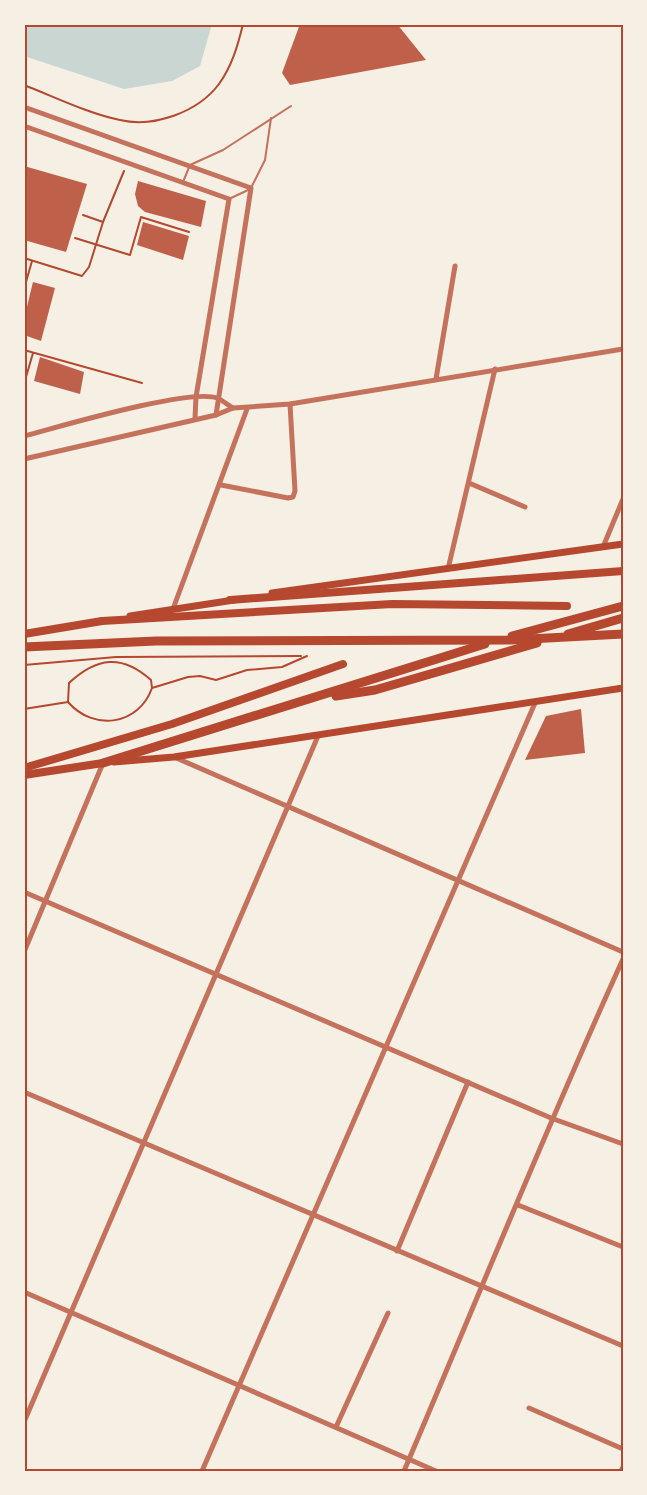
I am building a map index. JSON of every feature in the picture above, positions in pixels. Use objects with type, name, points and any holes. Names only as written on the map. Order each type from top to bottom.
[{"type":"highway","points":[[230,600],[623,571]]},
{"type":"highway","points":[[102,621],[392,604],[567,606]]},
{"type":"highway","points":[[103,763],[324,696],[442,657],[623,606]]},
{"type":"highway","points":[[324,696],[361,693],[404,682],[623,618]]},
{"type":"highway","points":[[24,647],[156,641],[510,640],[623,634]]},
{"type":"highway","points":[[24,768],[172,724],[343,664]]},
{"type":"main road","points":[[24,634],[230,600],[623,544]]},
{"type":"main road","points":[[24,775],[103,763],[174,757],[623,688]]},
{"type":"street","points":[[24,107],[251,188],[216,415]]},
{"type":"street","points":[[24,126],[229,199],[196,397],[195,418]]},
{"type":"street","points":[[436,379],[455,266]]},
{"type":"street","points":[[24,459],[216,415],[232,408],[248,409],[290,404],[622,350]]},
{"type":"street","points":[[448,569],[495,369]]},
{"type":"street","points":[[24,436],[141,406],[196,397],[217,398],[232,408]]},
{"type":"street","points":[[221,484],[288,498],[293,497],[295,491],[290,404]]},
{"type":"street","points":[[173,609],[248,409]]},
{"type":"street","points":[[469,483],[525,507]]},
{"type":"street","points":[[603,547],[623,499]]},
{"type":"street","points":[[202,1471],[535,703]]},
{"type":"street","points":[[24,1422],[318,736]]},
{"type":"street","points":[[174,757],[623,952]]},
{"type":"street","points":[[24,952],[103,763]]},
{"type":"street","points":[[24,892],[550,1118],[623,1144]]},
{"type":"street","points":[[404,1471],[518,1205],[550,1118],[623,959]]},
{"type":"street","points":[[398,1251],[468,1083]]},
{"type":"street","points":[[24,1092],[142,1144],[623,1346]]},
{"type":"street","points":[[518,1205],[623,1246]]},
{"type":"street","points":[[24,1292],[436,1471]]},
{"type":"street","points":[[336,1427],[388,1313]]},
{"type":"street","points":[[529,1408],[623,1449]]},
{"type":"street","points":[[621,1471],[623,1467]]},
{"type":"lane","points":[[183,182],[190,165],[223,150],[291,106]]},
{"type":"lane","points":[[229,199],[251,188],[265,160],[271,118]]},
{"type":"path","points":[[24,85],[120,120],[138,122],[159,120],[181,112],[202,99],[218,85],[235,54],[243,24]]},
{"type":"path","points":[[24,258],[82,276],[89,267],[103,222],[128,163]]},
{"type":"path","points":[[83,215],[103,222]]},
{"type":"path","points":[[75,238],[130,255],[141,217],[189,232]]},
{"type":"path","points":[[24,289],[32,261]]},
{"type":"path","points":[[24,350],[142,383]]},
{"type":"path","points":[[24,384],[33,353]]},
{"type":"path","points":[[24,665],[116,657],[307,656],[297,658],[282,667],[247,670],[216,680],[200,676],[152,688]]},
{"type":"path","points":[[24,709],[68,702],[87,717],[108,721],[137,712],[147,703],[152,688],[151,680],[130,663],[108,662],[81,672],[69,683],[68,702]]},
{"type":"shaded area","points":[[24,24],[212,24],[200,66],[172,81],[124,89],[24,56]]},
{"type":"building","points":[[300,24],[397,24],[426,60],[290,85],[282,73]]},
{"type":"building","points":[[24,166],[87,184],[66,252],[24,240]]},
{"type":"building","points":[[138,181],[206,201],[201,227],[145,212],[138,206],[135,194]]},
{"type":"building","points":[[143,222],[189,236],[183,260],[137,245]]},
{"type":"building","points":[[33,282],[55,288],[41,341],[24,335],[24,319]]},
{"type":"building","points":[[40,357],[84,372],[80,394],[34,381]]},
{"type":"building","points":[[581,709],[585,753],[525,760],[546,716]]}]
